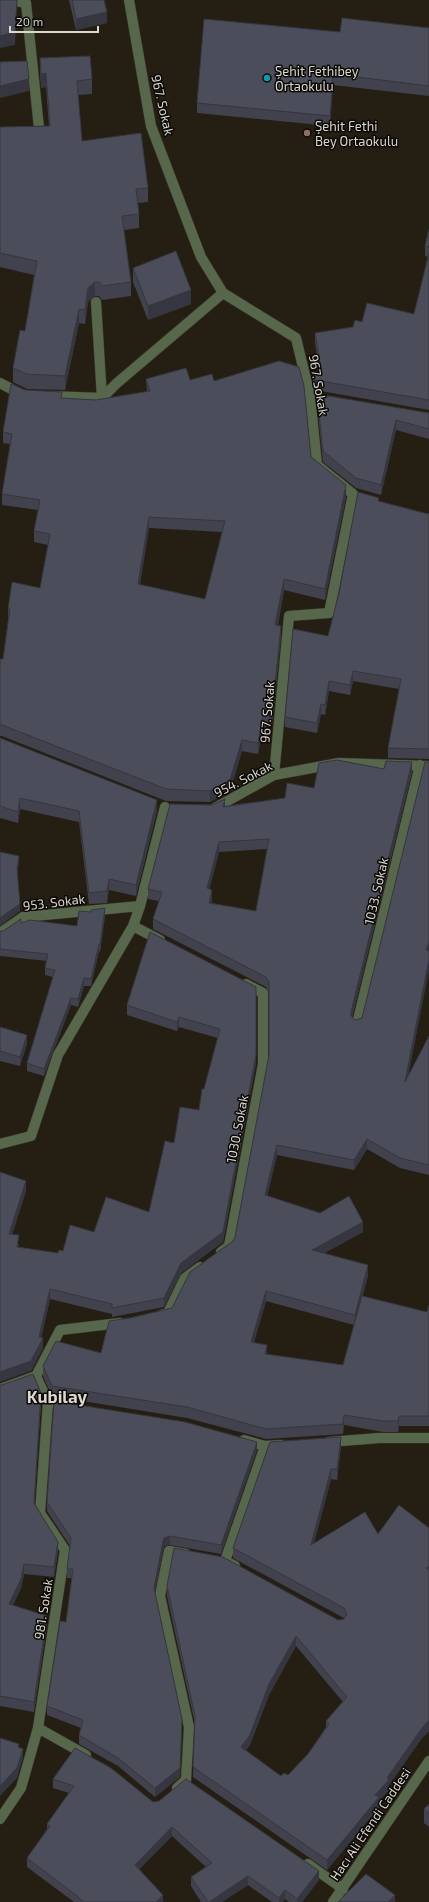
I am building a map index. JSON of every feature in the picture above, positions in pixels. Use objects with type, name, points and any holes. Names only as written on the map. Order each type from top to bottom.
[{"type":"street","points":[[12,0],[26,3],[39,128]]},
{"type":"street","name":"967. Sokak","points":[[129,0],[152,126],[202,257],[223,293],[296,338],[314,397],[317,465],[357,495],[329,613],[289,616],[274,775]]},
{"type":"street","points":[[0,383],[25,396],[102,398],[117,383],[223,293]]},
{"type":"street","points":[[96,302],[102,398]]},
{"type":"street","name":"954. Sokak","points":[[204,809],[212,809],[274,775],[339,763],[424,765]]},
{"type":"street","name":"1033. Sokak","points":[[357,1024],[424,765]]},
{"type":"street","points":[[0,1144],[31,1136],[58,1055],[133,926],[140,906],[165,806]]},
{"type":"street","name":"953. Sokak","points":[[0,933],[22,917],[140,906]]},
{"type":"street","points":[[133,926],[167,944]]},
{"type":"street","name":"1030. Sokak","points":[[149,1318],[168,1313],[185,1278],[229,1246],[263,1064],[263,993],[236,979]]},
{"type":"street","points":[[0,1389],[36,1376],[60,1330],[129,1322]]},
{"type":"street","points":[[36,1376],[48,1402],[63,1404]]},
{"type":"street","name":"981. Sokak","points":[[0,1819],[21,1788],[38,1728],[65,1550],[40,1513],[48,1402]]},
{"type":"street","points":[[236,1438],[265,1446],[295,1444]]},
{"type":"street","points":[[318,1442],[379,1438],[429,1438]]},
{"type":"street","points":[[225,1561],[265,1446]]},
{"type":"street","points":[[171,1793],[190,1782],[189,1727],[160,1596],[169,1552],[197,1556]]},
{"type":"street","points":[[211,1559],[225,1561],[246,1572]]},
{"type":"street","points":[[38,1728],[96,1761]]},
{"type":"street","name":"Hacı Ali Efendi Caddesi","points":[[333,1902],[427,1766]]},
{"type":"street","points":[[297,1857],[343,1889]]},
{"type":"building","points":[[0,0],[17,0],[15,32],[0,36]]},
{"type":"building","points":[[72,0],[104,0],[107,12],[76,19]]},
{"type":"building","points":[[342,18],[429,28],[429,86],[333,74],[330,116],[197,103],[204,19],[340,32]]},
{"type":"building","points":[[90,56],[92,79],[77,81],[82,141],[141,133],[148,188],[136,189],[139,214],[122,216],[131,282],[102,286],[99,282],[95,282],[88,288],[85,310],[79,309],[65,376],[27,374],[13,368],[20,330],[25,331],[37,261],[0,253],[0,127],[50,126],[46,73],[41,74],[40,58]]},
{"type":"building","points":[[27,61],[29,79],[0,86],[0,62]]},
{"type":"building","points":[[429,229],[429,247],[425,246]]},
{"type":"building","points":[[176,251],[191,290],[148,306],[133,268]]},
{"type":"building","points":[[429,253],[429,400],[315,380],[313,371],[322,374],[315,333],[353,327],[355,320],[362,322],[367,303],[414,314]]},
{"type":"building","points":[[279,361],[299,367],[304,386],[311,457],[346,485],[325,589],[284,579],[275,625],[281,626],[272,713],[266,712],[266,716],[263,716],[258,743],[242,740],[230,780],[210,791],[166,789],[0,725],[0,659],[3,659],[12,582],[40,588],[50,534],[34,531],[40,500],[2,494],[12,434],[3,432],[11,384],[25,390],[62,392],[61,398],[96,400],[150,391],[146,379],[186,368],[190,380],[212,374],[214,381]],"holes":[[[149,517],[225,521],[205,599],[138,584]]]},
{"type":"building","points":[[317,394],[429,413],[429,429],[396,420],[381,485],[356,478],[323,451]]},
{"type":"building","points":[[358,492],[379,498],[378,501],[428,514],[429,513],[429,749],[388,748],[401,679],[353,671],[350,685],[329,681],[325,705],[321,704],[317,723],[285,717],[293,629],[328,636],[339,593]]},
{"type":"building","points":[[0,738],[157,800],[136,885],[109,879],[107,891],[89,893],[79,811],[20,798],[18,812],[0,806]]},
{"type":"building","points":[[337,760],[384,769],[386,761],[412,762],[351,1012],[351,1016],[355,1020],[362,1018],[425,762],[429,762],[429,941],[426,950],[429,951],[429,959],[405,1082],[429,1036],[429,1165],[400,1158],[367,1139],[354,1160],[277,1145],[265,1195],[320,1213],[349,1196],[363,1222],[312,1250],[368,1265],[355,1315],[266,1291],[251,1342],[267,1345],[265,1354],[343,1365],[362,1296],[427,1312],[429,1305],[429,1416],[399,1416],[398,1421],[383,1421],[344,1415],[343,1424],[266,1429],[187,1407],[52,1386],[43,1366],[56,1341],[101,1353],[109,1321],[130,1318],[172,1308],[190,1272],[233,1241],[235,1237],[269,1055],[269,982],[266,977],[153,919],[162,892],[148,889],[170,804],[212,805],[225,799],[223,807],[285,798],[287,783],[314,788],[319,763]],"holes":[[[269,839],[256,911],[209,903],[212,890],[207,888],[219,842]]]},
{"type":"building","points":[[0,852],[19,856],[17,868],[20,904],[0,918]]},
{"type":"building","points":[[105,908],[100,944],[91,979],[84,978],[78,999],[71,998],[44,1069],[27,1063],[55,970],[45,968],[48,954],[0,949],[0,931],[3,931],[21,919],[21,923],[30,920],[77,926],[79,911],[91,912],[91,910]]},
{"type":"building","points":[[150,932],[256,987],[256,1054],[223,1232],[181,1263],[164,1298],[112,1308],[112,1304],[50,1289],[39,1337],[43,1338],[31,1361],[0,1372],[0,1172],[26,1181],[9,1234],[19,1235],[17,1247],[58,1253],[59,1250],[63,1251],[70,1225],[94,1232],[106,1197],[149,1212],[165,1141],[174,1143],[180,1107],[199,1110],[202,1089],[204,1089],[220,1029],[179,1017],[177,1022],[127,1005]]},
{"type":"building","points":[[0,1027],[27,1035],[20,1057],[0,1051]]},
{"type":"building","points":[[33,1374],[41,1393],[34,1503],[58,1542],[54,1567],[24,1564],[21,1579],[9,1604],[47,1616],[34,1702],[0,1696],[0,1385]]},
{"type":"building","points":[[54,1401],[185,1422],[257,1442],[221,1545],[170,1536],[164,1538],[163,1541],[154,1588],[182,1719],[180,1768],[155,1788],[118,1758],[79,1735],[83,1720],[47,1706],[60,1621],[66,1622],[73,1569],[67,1569],[71,1538],[47,1502]]},
{"type":"building","points":[[341,1437],[337,1469],[331,1469],[311,1545],[365,1512],[378,1534],[399,1505],[429,1528],[429,1567],[426,1568],[429,1571],[429,1720],[387,1778],[389,1780],[375,1795],[379,1797],[327,1860],[193,1767],[195,1716],[167,1586],[174,1548],[223,1557],[338,1620],[344,1619],[347,1614],[344,1608],[233,1548],[270,1442]],"holes":[[[296,1636],[347,1697],[326,1721],[329,1724],[308,1754],[288,1775],[284,1773],[281,1776],[241,1747],[250,1735],[269,1684]]]},
{"type":"building","points":[[0,1738],[19,1744],[18,1747],[23,1749],[17,1768],[0,1786]]},
{"type":"building","points":[[75,1748],[111,1768],[153,1802],[159,1801],[186,1779],[319,1871],[297,1899],[285,1890],[279,1898],[248,1876],[208,1902],[191,1877],[212,1863],[172,1827],[135,1865],[163,1895],[156,1902],[84,1902],[27,1858],[50,1826],[47,1824],[74,1786],[53,1779]]},
{"type":"building","points":[[429,1804],[429,1814],[424,1809]]},
{"type":"building","points":[[366,1874],[395,1895],[388,1902],[338,1902]]},
{"type":"place","name":"Şehit Fethibey Ortaokulu","points":[[267,78]]},
{"type":"place","name":"Şehit Fethi Bey Ortaokulu","points":[[307,133]]},
{"type":"district","name":"Kubilay","points":[[57,1397]]}]
